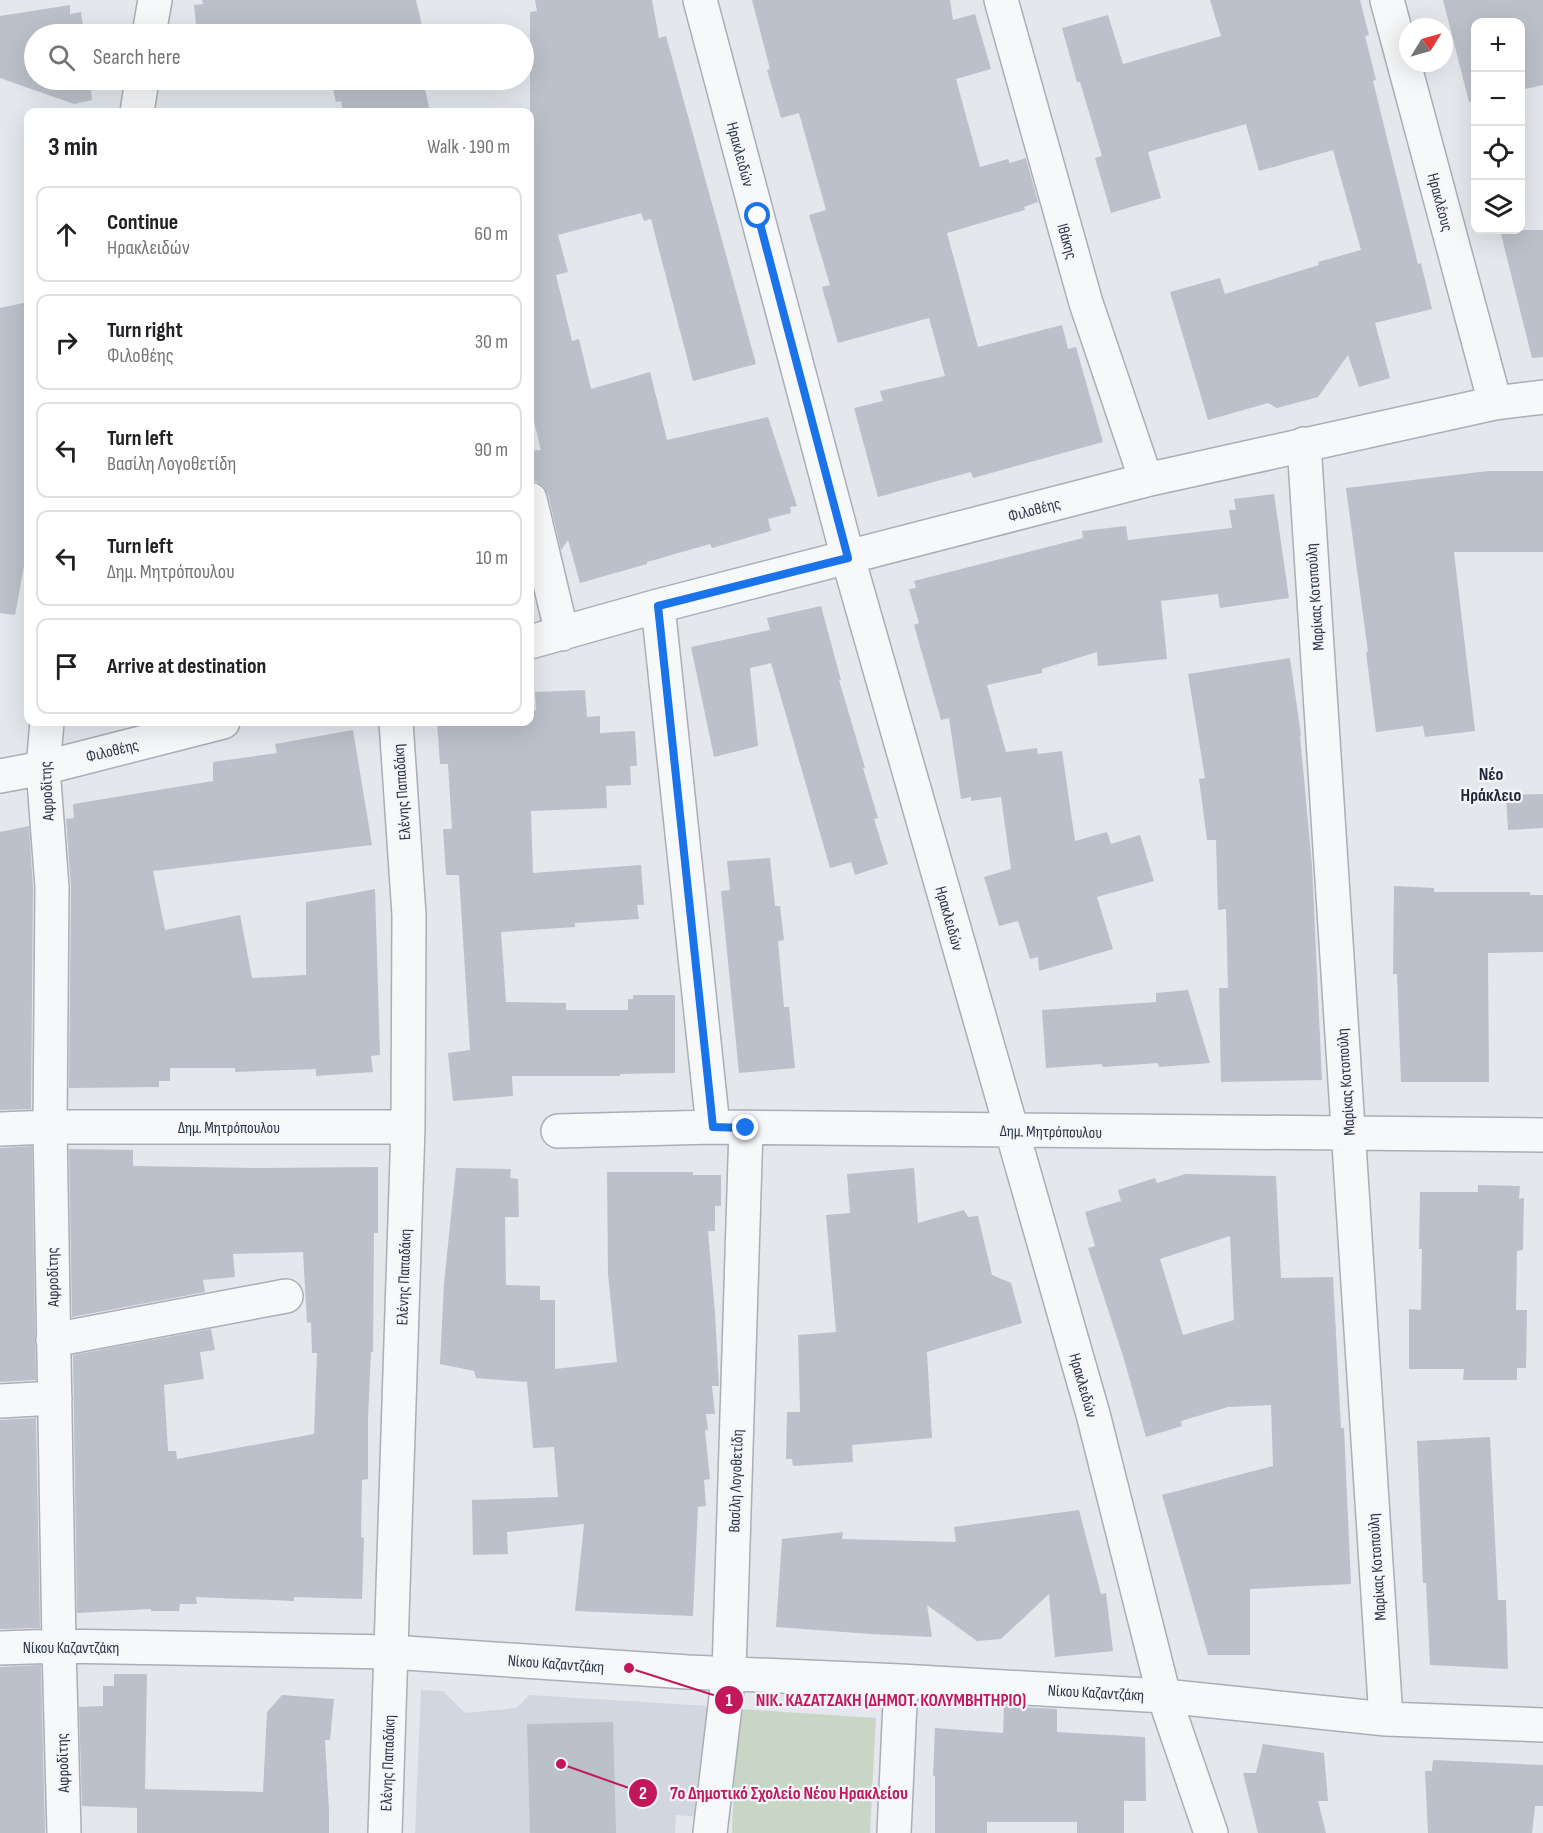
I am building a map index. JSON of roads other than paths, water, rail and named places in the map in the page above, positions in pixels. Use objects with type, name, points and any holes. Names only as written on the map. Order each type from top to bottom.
[{"type":"street","points":[[150,24],[154,0]]},
{"type":"street","name":"Ηρακλειδών","points":[[700,0],[848,558],[1093,1414],[1164,1696],[1211,1833]]},
{"type":"street","name":"Ιθάκης","points":[[1001,0],[1086,303],[1146,480]]},
{"type":"street","name":"Ηρακλέους","points":[[1387,0],[1495,403]]},
{"type":"street","points":[[138,108],[140,90]]},
{"type":"street","name":"Φιλοθέης","points":[[534,641],[658,606],[1146,480],[1495,403],[1543,397]]},
{"type":"street","name":"Μαρίκας Κοτοπούλη","points":[[1304,444],[1386,1719]]},
{"type":"street","points":[[534,516],[562,634]]},
{"type":"street","points":[[658,606],[713,1127]]},
{"type":"street","name":"Αφροδίτης","points":[[46,726],[43,768],[52,887],[50,1127],[64,1833]]},
{"type":"street","name":"Φιλοθέης","points":[[0,776],[43,768],[207,726]]},
{"type":"street","name":"Ελένης Παπαδάκη","points":[[385,1833],[408,1127],[410,915],[396,726]]},
{"type":"street","name":"Δημ. Μητρόπουλου","points":[[0,1129],[408,1127]]},
{"type":"street","name":"Δημ. Μητρόπουλου","points":[[558,1131],[713,1127],[1543,1135]]},
{"type":"street","name":"Βασίλη Λογοθετίδη","points":[[710,1833],[729,1672],[746,1128]]},
{"type":"street","points":[[53,1340],[286,1296]]},
{"type":"street","points":[[0,1401],[55,1398]]},
{"type":"street","name":"Νίκου Καζαντζάκη","points":[[0,1648],[59,1646],[391,1652],[688,1672],[729,1672],[1164,1696],[1386,1719],[1543,1725]]},
{"type":"street","points":[[894,1833],[901,1681]]},
{"type":"place","name":"ΝΙΚ. ΚΑΖΑΤΖΑΚΗ (ΔΗΜΟΤ. ΚΟΛΥΜΒΗΤΗΡΙΟ)","points":[[629,1668]]},
{"type":"place","name":"7ο Δημοτικό Σχολείο Νέου Ηρακλείου","points":[[561,1764]]},
{"type":"district","name":"Νέο Ηράκλειο","points":[[1491,784]]}]
